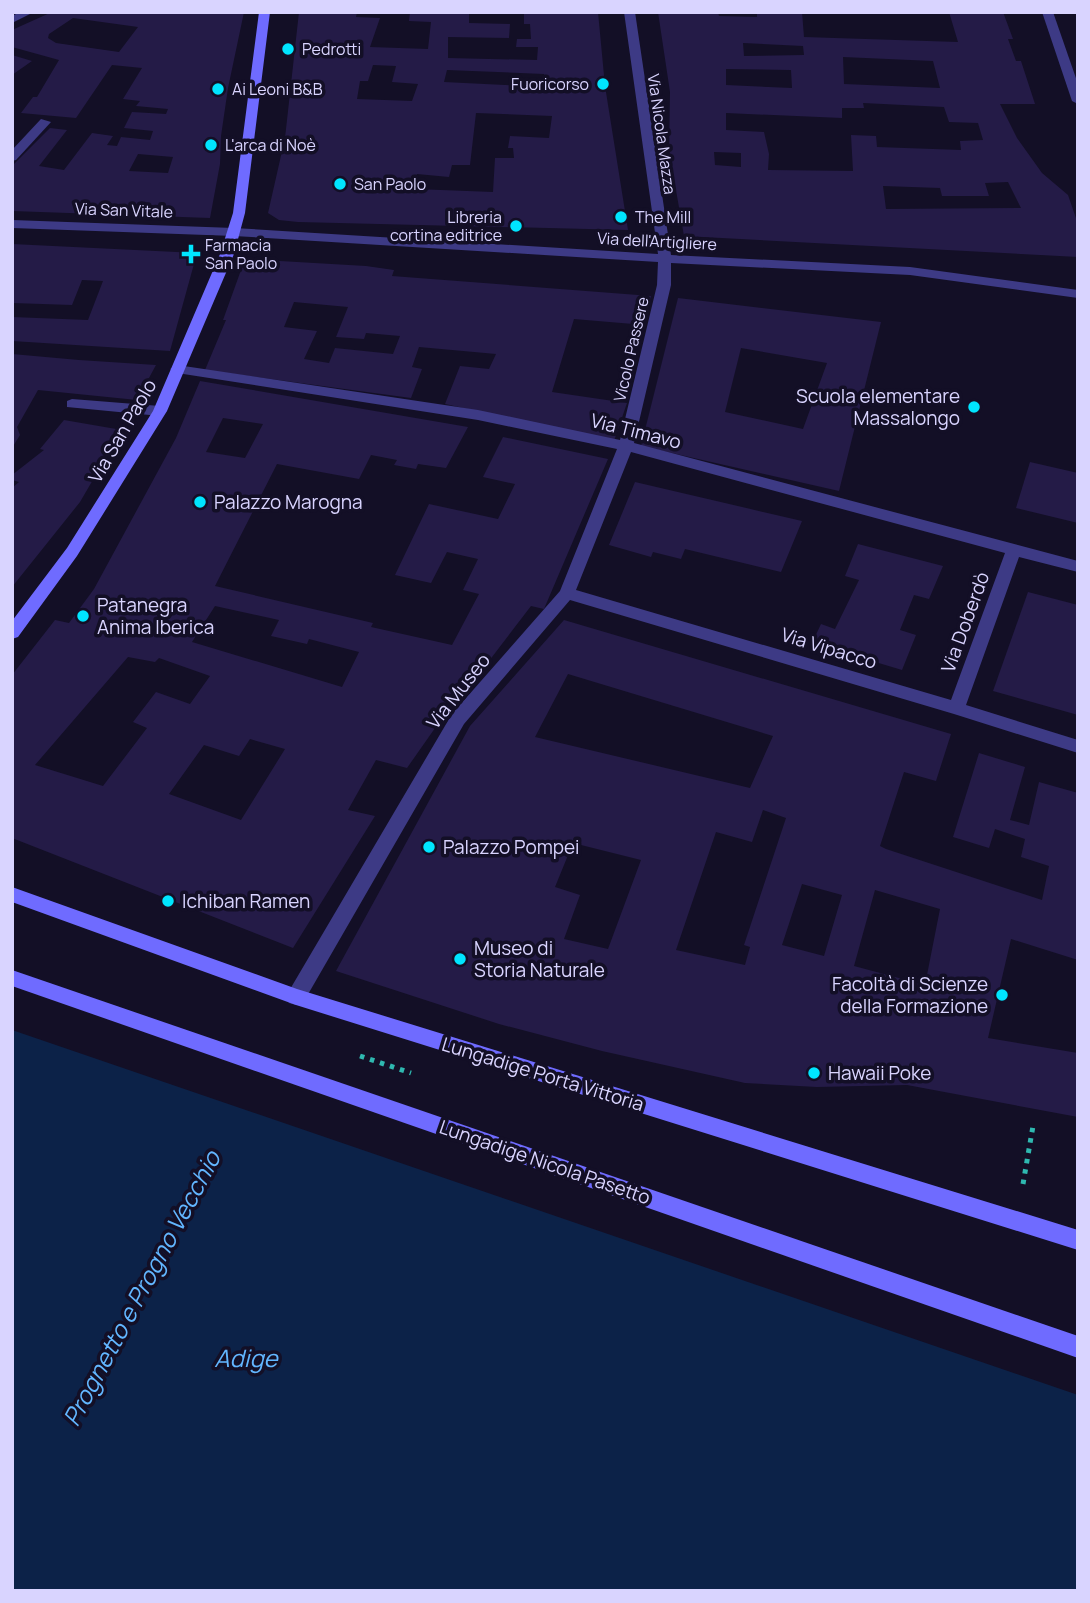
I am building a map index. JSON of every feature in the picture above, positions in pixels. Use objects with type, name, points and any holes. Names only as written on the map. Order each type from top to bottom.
[{"type":"main road","name":"Via San Paolo","points":[[12,633],[72,552],[160,411],[234,232],[265,12]]},
{"type":"main road","name":"Lungadige Porta Vittoria","points":[[12,894],[296,997],[1078,1240]]},
{"type":"main road","name":"Lungadige Nicola Pasetto","points":[[12,978],[1078,1347]]},
{"type":"street","points":[[12,20],[29,12]]},
{"type":"street","name":"Via Nicola Mazza","points":[[629,12],[665,259]]},
{"type":"street","points":[[1047,12],[1078,101]]},
{"type":"street","points":[[12,157],[46,122]]},
{"type":"street","name":"Via San Vitale","points":[[12,224],[234,232]]},
{"type":"street","name":"Via dell'Artigliere","points":[[234,232],[665,259],[910,271],[1078,294]]},
{"type":"street","name":"Vicolo Passere","points":[[626,446],[664,285],[665,259]]},
{"type":"street","name":"Via Timavo","points":[[177,369],[478,415],[626,446],[1078,567]]},
{"type":"street","points":[[72,404],[160,411]]},
{"type":"street","name":"Via Museo","points":[[296,997],[458,719],[567,593],[626,446]]},
{"type":"street","name":"Via Doberdò","points":[[956,708],[1014,550]]},
{"type":"street","name":"Via Vipacco","points":[[567,593],[956,708],[1078,747]]},
{"type":"path","points":[[378,1062],[411,1073]]},
{"type":"path","points":[[1023,1184],[1033,1126]]},
{"type":"water","name":"Adige","points":[[12,1030],[1078,1395],[1078,1591],[12,1591]]},
{"type":"building","points":[[52,12],[244,12],[228,88],[220,164],[210,218],[12,211],[12,166],[50,128],[67,130],[39,166],[64,170],[92,133],[113,136],[107,145],[117,146],[121,137],[150,140],[153,131],[124,128],[132,112],[166,114],[168,109],[136,106],[140,101],[123,99],[142,68],[112,65],[76,118],[21,113],[33,97],[37,97],[59,60],[12,47],[12,30]],"holes":[[[73,18],[138,27],[119,52],[56,43],[48,38],[49,34]],[[138,154],[173,157],[168,173],[129,171]]]},
{"type":"building","points":[[299,12],[357,12],[356,17],[380,18],[370,47],[428,49],[431,22],[409,21],[410,12],[469,12],[469,23],[510,24],[509,38],[448,37],[448,58],[537,60],[538,47],[516,47],[517,39],[531,39],[530,24],[524,24],[524,12],[598,12],[605,86],[628,230],[279,220],[268,213],[285,138]],"holes":[[[373,65],[396,66],[392,82],[418,84],[412,101],[357,99],[360,81],[368,81]],[[447,70],[544,74],[545,87],[444,82]],[[476,113],[552,116],[549,138],[510,136],[508,148],[513,148],[514,158],[495,158],[493,192],[415,189],[417,174],[449,177],[452,165],[470,165]]]},
{"type":"building","points":[[658,12],[718,12],[719,16],[757,17],[757,12],[802,12],[804,37],[958,42],[949,12],[1003,12],[1013,39],[1008,39],[1016,61],[1021,61],[1035,104],[1000,104],[1017,138],[1042,173],[1068,195],[1078,224],[1078,257],[684,236],[669,150],[670,92]],"holes":[[[743,43],[803,46],[804,55],[744,56]],[[843,57],[933,61],[940,88],[844,84]],[[726,69],[791,70],[792,88],[726,85]],[[863,103],[944,107],[949,122],[978,123],[983,140],[960,141],[961,150],[877,147],[876,136],[851,135],[853,171],[768,170],[769,154],[764,132],[726,130],[726,113],[842,118],[842,108],[864,108]],[[714,152],[741,153],[741,167],[715,165]],[[1008,182],[1021,208],[886,209],[883,186],[940,188],[942,196],[989,196],[985,183]]]},
{"type":"building","points":[[12,55],[32,61],[12,75]]},
{"type":"building","points":[[12,244],[197,253],[170,351],[12,341],[12,317],[88,320],[103,281],[82,280],[72,305],[12,303]]},
{"type":"building","points":[[245,259],[366,266],[394,270],[392,276],[651,296],[645,325],[574,319],[552,392],[627,403],[614,441],[445,404],[460,366],[489,369],[496,354],[419,347],[412,367],[422,369],[411,398],[205,370],[226,320],[223,320]],"holes":[[[294,302],[348,307],[336,337],[364,339],[366,333],[400,336],[393,354],[335,348],[329,363],[304,359],[317,331],[284,327]]]},
{"type":"building","points":[[678,298],[881,322],[839,491],[641,446]],"holes":[[[741,348],[827,363],[803,429],[725,412]]]},
{"type":"building","points":[[12,354],[156,365],[137,400],[38,390],[17,427],[20,435],[12,448]]},
{"type":"building","points":[[200,381],[468,427],[446,468],[418,464],[416,469],[394,465],[397,460],[371,455],[359,479],[277,464],[215,586],[373,623],[371,627],[452,645],[479,594],[463,590],[478,559],[447,552],[431,583],[395,575],[429,504],[498,519],[515,484],[483,477],[503,437],[608,459],[544,609],[531,606],[466,691],[447,711],[407,768],[376,760],[348,810],[375,816],[293,948],[12,838],[12,675],[55,620],[69,623],[94,589],[176,438]],"holes":[[[223,418],[263,424],[245,458],[206,452]],[[215,606],[279,620],[271,636],[307,644],[309,639],[359,652],[342,687],[192,642]],[[128,657],[155,662],[159,658],[210,676],[190,704],[156,692],[133,722],[147,728],[103,786],[35,765]],[[250,739],[285,749],[241,820],[169,794],[204,745],[239,756]]]},
{"type":"building","points":[[64,420],[122,430],[80,502],[12,587],[12,488],[19,482],[12,480],[12,475],[44,450],[40,449]]},
{"type":"building","points":[[1030,462],[1078,473],[1078,523],[1016,508]]},
{"type":"building","points":[[635,482],[802,521],[781,572],[685,549],[681,559],[653,552],[651,557],[609,545]]},
{"type":"building","points":[[858,544],[943,566],[929,599],[914,595],[900,630],[916,635],[902,670],[812,643],[821,624],[835,629],[859,580],[845,576]]},
{"type":"building","points":[[1028,592],[1078,605],[1078,715],[993,691]]},
{"type":"building","points":[[564,620],[951,734],[936,781],[904,772],[880,846],[886,849],[1042,900],[1049,866],[1021,857],[1025,839],[995,829],[989,848],[953,837],[979,753],[1025,767],[1010,820],[1029,825],[1039,782],[1078,793],[1078,960],[1011,939],[988,1038],[1078,1053],[1078,1117],[907,1085],[817,1087],[745,1083],[602,1051],[499,1024],[336,971],[470,726]],"holes":[[[568,674],[773,736],[750,788],[535,737]],[[763,810],[786,818],[744,945],[750,947],[745,965],[676,950],[716,832],[752,842]],[[573,843],[641,860],[608,949],[564,939],[580,895],[555,887]],[[802,884],[842,895],[824,956],[782,945]],[[875,890],[940,909],[925,985],[854,966]]]},
{"type":"place","name":"Pedrotti","points":[[288,49]]},
{"type":"place","name":"Fuoricorso","points":[[603,84]]},
{"type":"place","name":"Ai Leoni B&B","points":[[218,89]]},
{"type":"place","name":"L'arca di Noè","points":[[211,145]]},
{"type":"place","name":"San Paolo","points":[[340,184]]},
{"type":"place","name":"The Mill","points":[[621,217]]},
{"type":"place","name":"Libreria cortina editrice","points":[[516,226]]},
{"type":"place","name":"Farmacia San Paolo","points":[[191,254]]},
{"type":"place","name":"Scuola elementare Massalongo","points":[[974,407]]},
{"type":"place","name":"Palazzo Marogna","points":[[200,502]]},
{"type":"place","name":"Patanegra Anima Iberica","points":[[83,616]]},
{"type":"place","name":"Palazzo Pompei","points":[[429,847]]},
{"type":"place","name":"Ichiban Ramen","points":[[168,901]]},
{"type":"place","name":"Museo di Storia Naturale","points":[[460,959]]},
{"type":"place","name":"Facoltà di Scienze della Formazione","points":[[1002,995]]},
{"type":"place","name":"Hawaii Poke","points":[[814,1073]]},
{"type":"water label","name":"Prognetto e Progno Vecchio","points":[[141,1288]]}]
